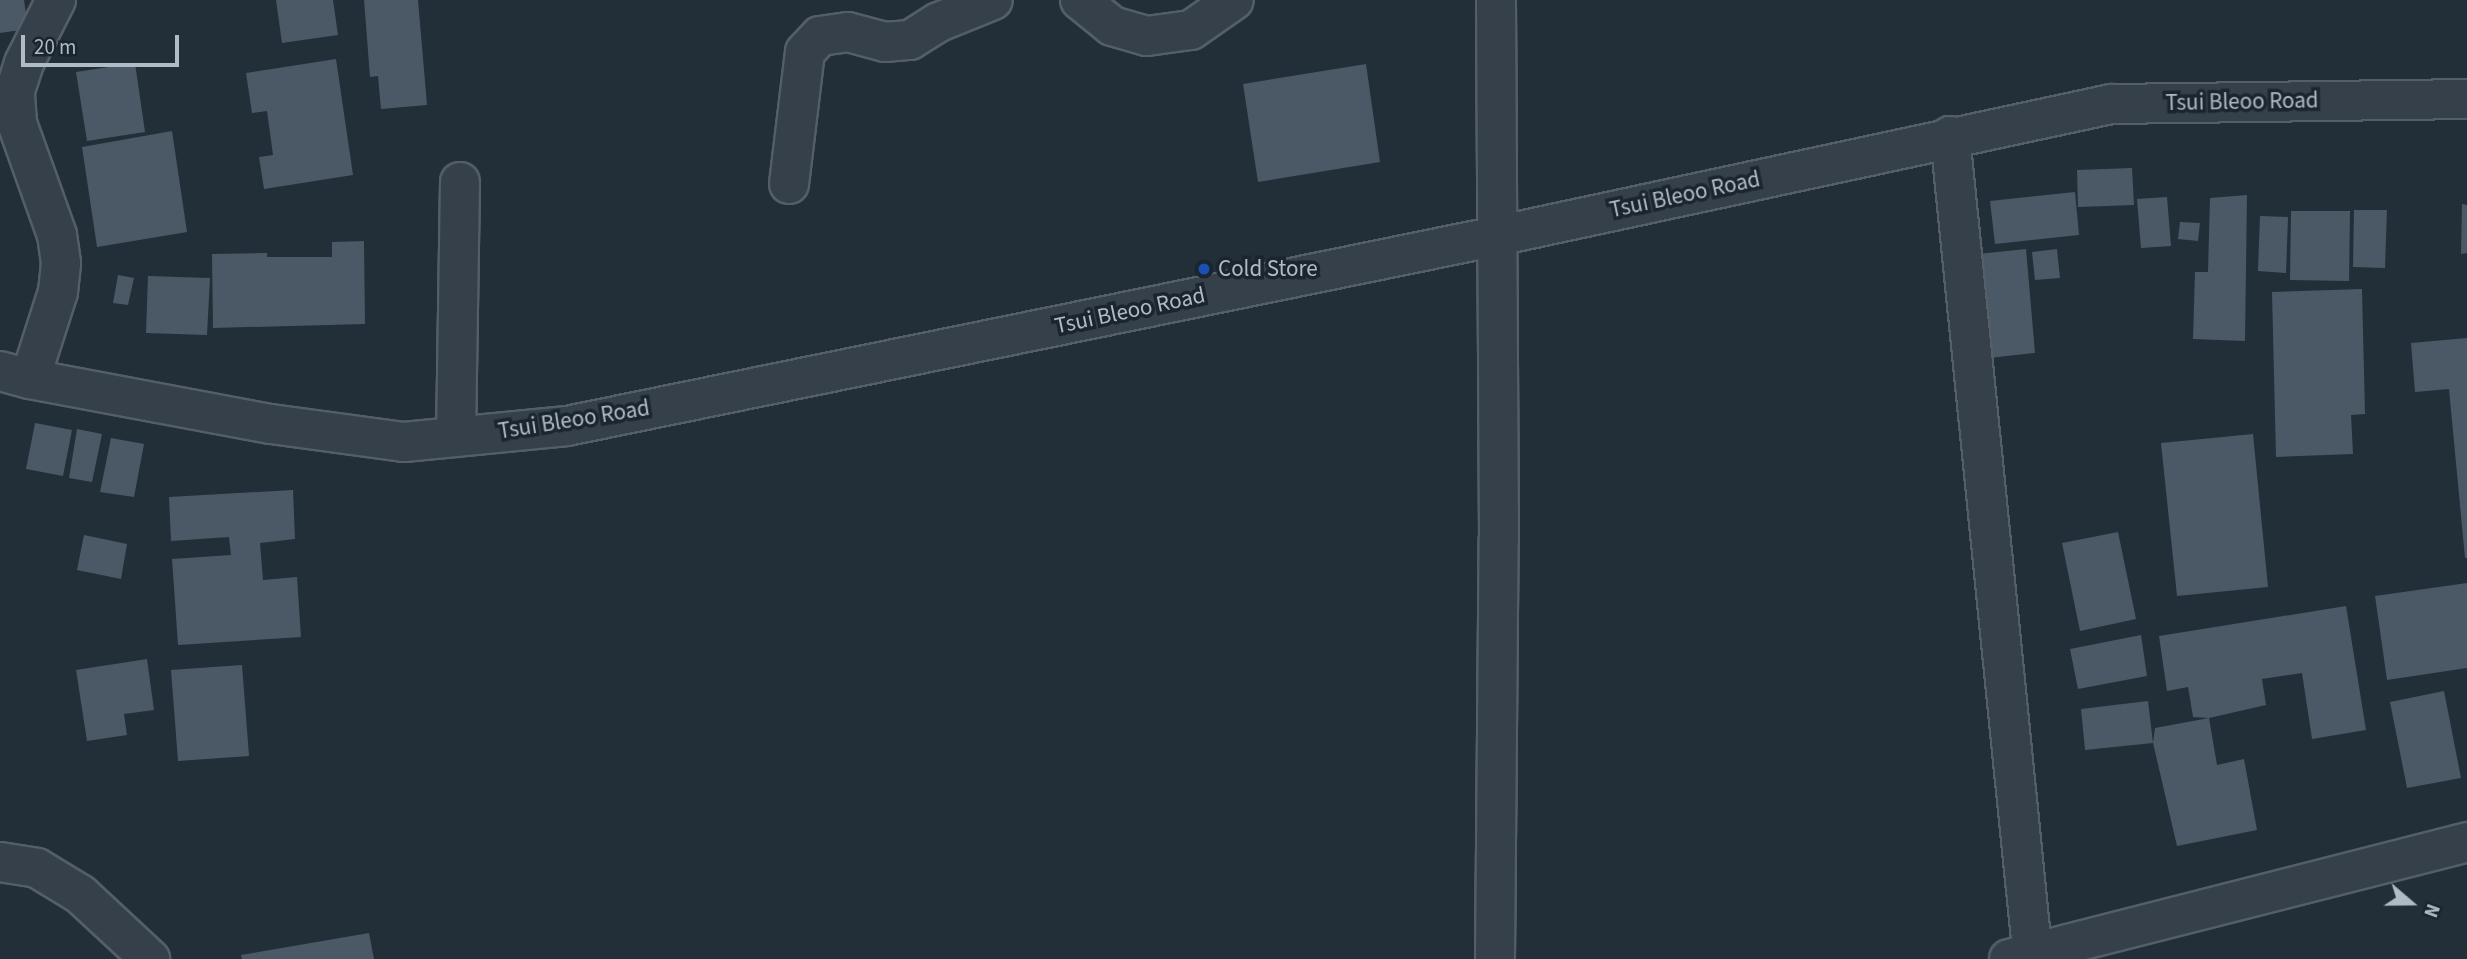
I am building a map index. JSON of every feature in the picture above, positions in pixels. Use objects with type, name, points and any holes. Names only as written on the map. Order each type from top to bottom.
[{"type":"street","points":[[15,375],[58,292],[61,263],[57,235],[17,123],[15,91],[24,63],[56,0]]},
{"type":"street","points":[[789,184],[805,52],[820,36],[848,32],[885,42],[910,40],[939,22],[993,0]]},
{"type":"street","points":[[1080,0],[1112,26],[1147,36],[1191,30],[1234,0]]},
{"type":"street","points":[[1495,959],[1499,538],[1496,0]]},
{"type":"street","name":"Tsui Bleoo Road","points":[[15,375],[324,432],[404,442],[567,426],[1497,236],[1950,136],[2111,104],[2467,99]]},
{"type":"street","points":[[1950,136],[2024,958],[2467,842]]},
{"type":"street","points":[[456,437],[460,182]]},
{"type":"street","points":[[0,862],[37,869],[80,894],[150,959]]},
{"type":"building","points":[[0,0],[24,0],[28,29],[0,33]]},
{"type":"building","points":[[276,0],[333,0],[338,35],[282,43]]},
{"type":"building","points":[[364,0],[418,0],[427,105],[381,109],[378,76],[370,77]]},
{"type":"building","points":[[336,59],[353,175],[264,189],[259,157],[273,155],[267,111],[252,113],[246,73]]},
{"type":"building","points":[[135,63],[145,132],[87,141],[76,72]]},
{"type":"building","points":[[1366,64],[1380,162],[1258,182],[1243,84]]},
{"type":"building","points":[[172,131],[187,232],[97,247],[82,147]]},
{"type":"building","points":[[2132,168],[2134,205],[2078,207],[2077,170]]},
{"type":"building","points":[[2075,192],[2079,235],[1995,244],[1990,201]]},
{"type":"building","points":[[2247,195],[2245,341],[2193,339],[2195,272],[2208,272],[2210,198]]},
{"type":"building","points":[[2167,197],[2171,246],[2141,248],[2137,199]]},
{"type":"building","points":[[2462,204],[2467,205],[2467,253],[2461,254]]},
{"type":"building","points":[[2354,210],[2387,210],[2385,268],[2353,267]]},
{"type":"building","points":[[2291,211],[2350,211],[2349,281],[2290,280]]},
{"type":"building","points":[[2260,216],[2288,217],[2286,273],[2258,271]]},
{"type":"building","points":[[2180,222],[2200,223],[2198,241],[2178,239]]},
{"type":"building","points":[[364,241],[365,324],[213,328],[212,254],[267,253],[267,257],[332,257],[332,242]]},
{"type":"building","points":[[2026,249],[2035,353],[1989,358],[1978,254]]},
{"type":"building","points":[[2057,249],[2060,278],[2035,280],[2032,252]]},
{"type":"building","points":[[118,275],[134,278],[128,305],[113,303]]},
{"type":"building","points":[[148,276],[210,278],[207,335],[146,333]]},
{"type":"building","points":[[2362,289],[2365,414],[2351,415],[2353,454],[2276,457],[2272,292]]},
{"type":"building","points":[[2467,338],[2465,558],[2449,389],[2415,392],[2411,343]]},
{"type":"building","points":[[35,423],[72,430],[63,476],[26,469]]},
{"type":"building","points":[[77,429],[102,434],[92,482],[69,478]]},
{"type":"building","points":[[2253,434],[2268,587],[2177,596],[2161,443]]},
{"type":"building","points":[[111,438],[144,444],[134,497],[100,492]]},
{"type":"building","points":[[293,490],[295,539],[260,543],[263,580],[297,577],[301,637],[178,645],[172,559],[231,555],[229,537],[171,541],[169,497]]},
{"type":"building","points":[[2118,532],[2136,619],[2080,631],[2062,543]]},
{"type":"building","points":[[84,535],[127,544],[121,579],[77,570]]},
{"type":"building","points":[[2467,583],[2467,668],[2387,680],[2375,596]]},
{"type":"building","points":[[2346,606],[2366,730],[2312,739],[2302,673],[2262,679],[2266,705],[2209,718],[2193,717],[2188,687],[2167,691],[2159,636]]},
{"type":"building","points":[[2141,635],[2147,676],[2078,689],[2070,649]]},
{"type":"building","points":[[147,659],[154,710],[124,714],[127,735],[87,741],[76,670]]},
{"type":"building","points":[[242,665],[249,756],[178,761],[171,670]]},
{"type":"building","points":[[2444,691],[2461,778],[2407,788],[2390,702]]},
{"type":"building","points":[[2148,701],[2153,743],[2085,750],[2081,709]]},
{"type":"building","points":[[2209,718],[2217,765],[2244,759],[2257,830],[2177,846],[2153,743],[2155,728]]},
{"type":"building","points":[[369,933],[374,959],[242,959],[241,955]]},
{"type":"place","name":"Cold Store","points":[[1204,269]]}]
